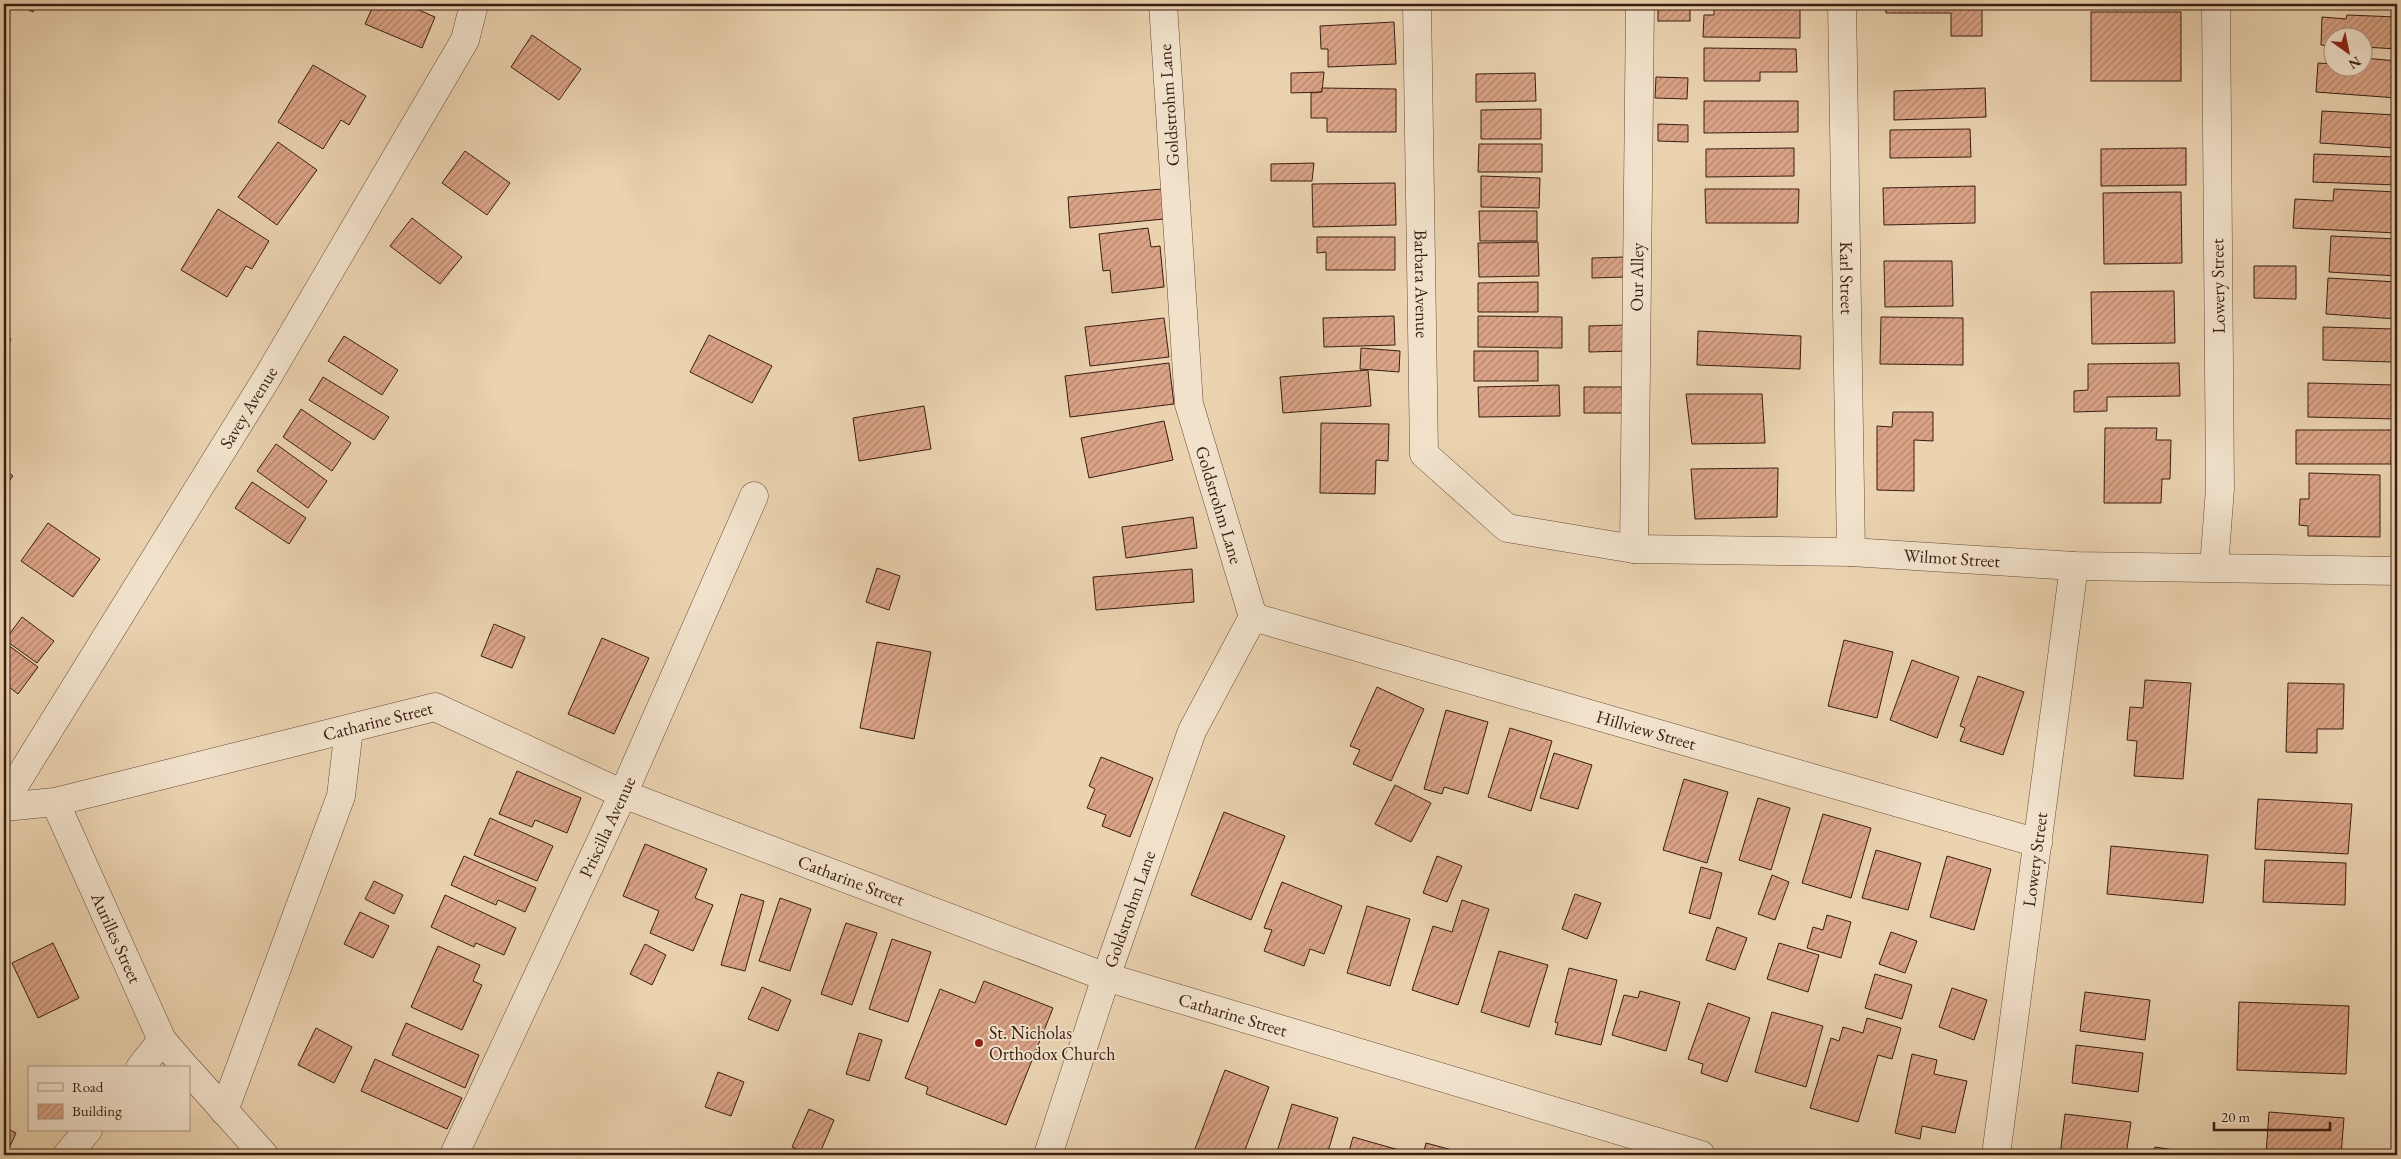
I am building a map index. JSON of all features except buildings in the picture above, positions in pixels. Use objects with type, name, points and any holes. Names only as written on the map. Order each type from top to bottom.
[{"type":"street","name":"Savey Avenue","points":[[4,802],[277,361],[465,40],[474,4]]},
{"type":"street","name":"Goldstrohm Lane","points":[[1048,1155],[1106,977],[1192,731],[1253,617],[1189,404],[1163,4]]},
{"type":"street","name":"Barbara Avenue","points":[[1417,4],[1424,454],[1507,528]]},
{"type":"street","name":"Our Alley","points":[[1634,549],[1640,4]]},
{"type":"street","name":"Karl Street","points":[[1842,4],[1851,552]]},
{"type":"street","name":"Lowery Street","points":[[2214,567],[2220,489],[2216,4]]},
{"type":"street","name":"Priscilla Avenue","points":[[454,1155],[623,794],[754,496]]},
{"type":"street","name":"Wilmot Street","points":[[1507,528],[1634,549],[1851,552],[2074,566],[2397,571]]},
{"type":"street","name":"Lowery Street","points":[[1996,1155],[2074,566]]},
{"type":"street","name":"Hillview Street","points":[[1253,617],[2038,843]]},
{"type":"street","name":"Catharine Street","points":[[4,807],[55,802],[435,707],[623,794],[1106,977],[1700,1155]]},
{"type":"street","points":[[224,1111],[341,796],[349,729]]},
{"type":"street","name":"Aurilles Street","points":[[55,802],[162,1040],[185,1066]]},
{"type":"street","points":[[142,1066],[162,1040]]},
{"type":"street","name":"Aurilles Street","points":[[190,1071],[264,1155]]},
{"type":"street","points":[[68,1155],[86,1132]]},
{"type":"place","name":"St. Nicholas Orthodox Church","points":[[979,1043]]}]
